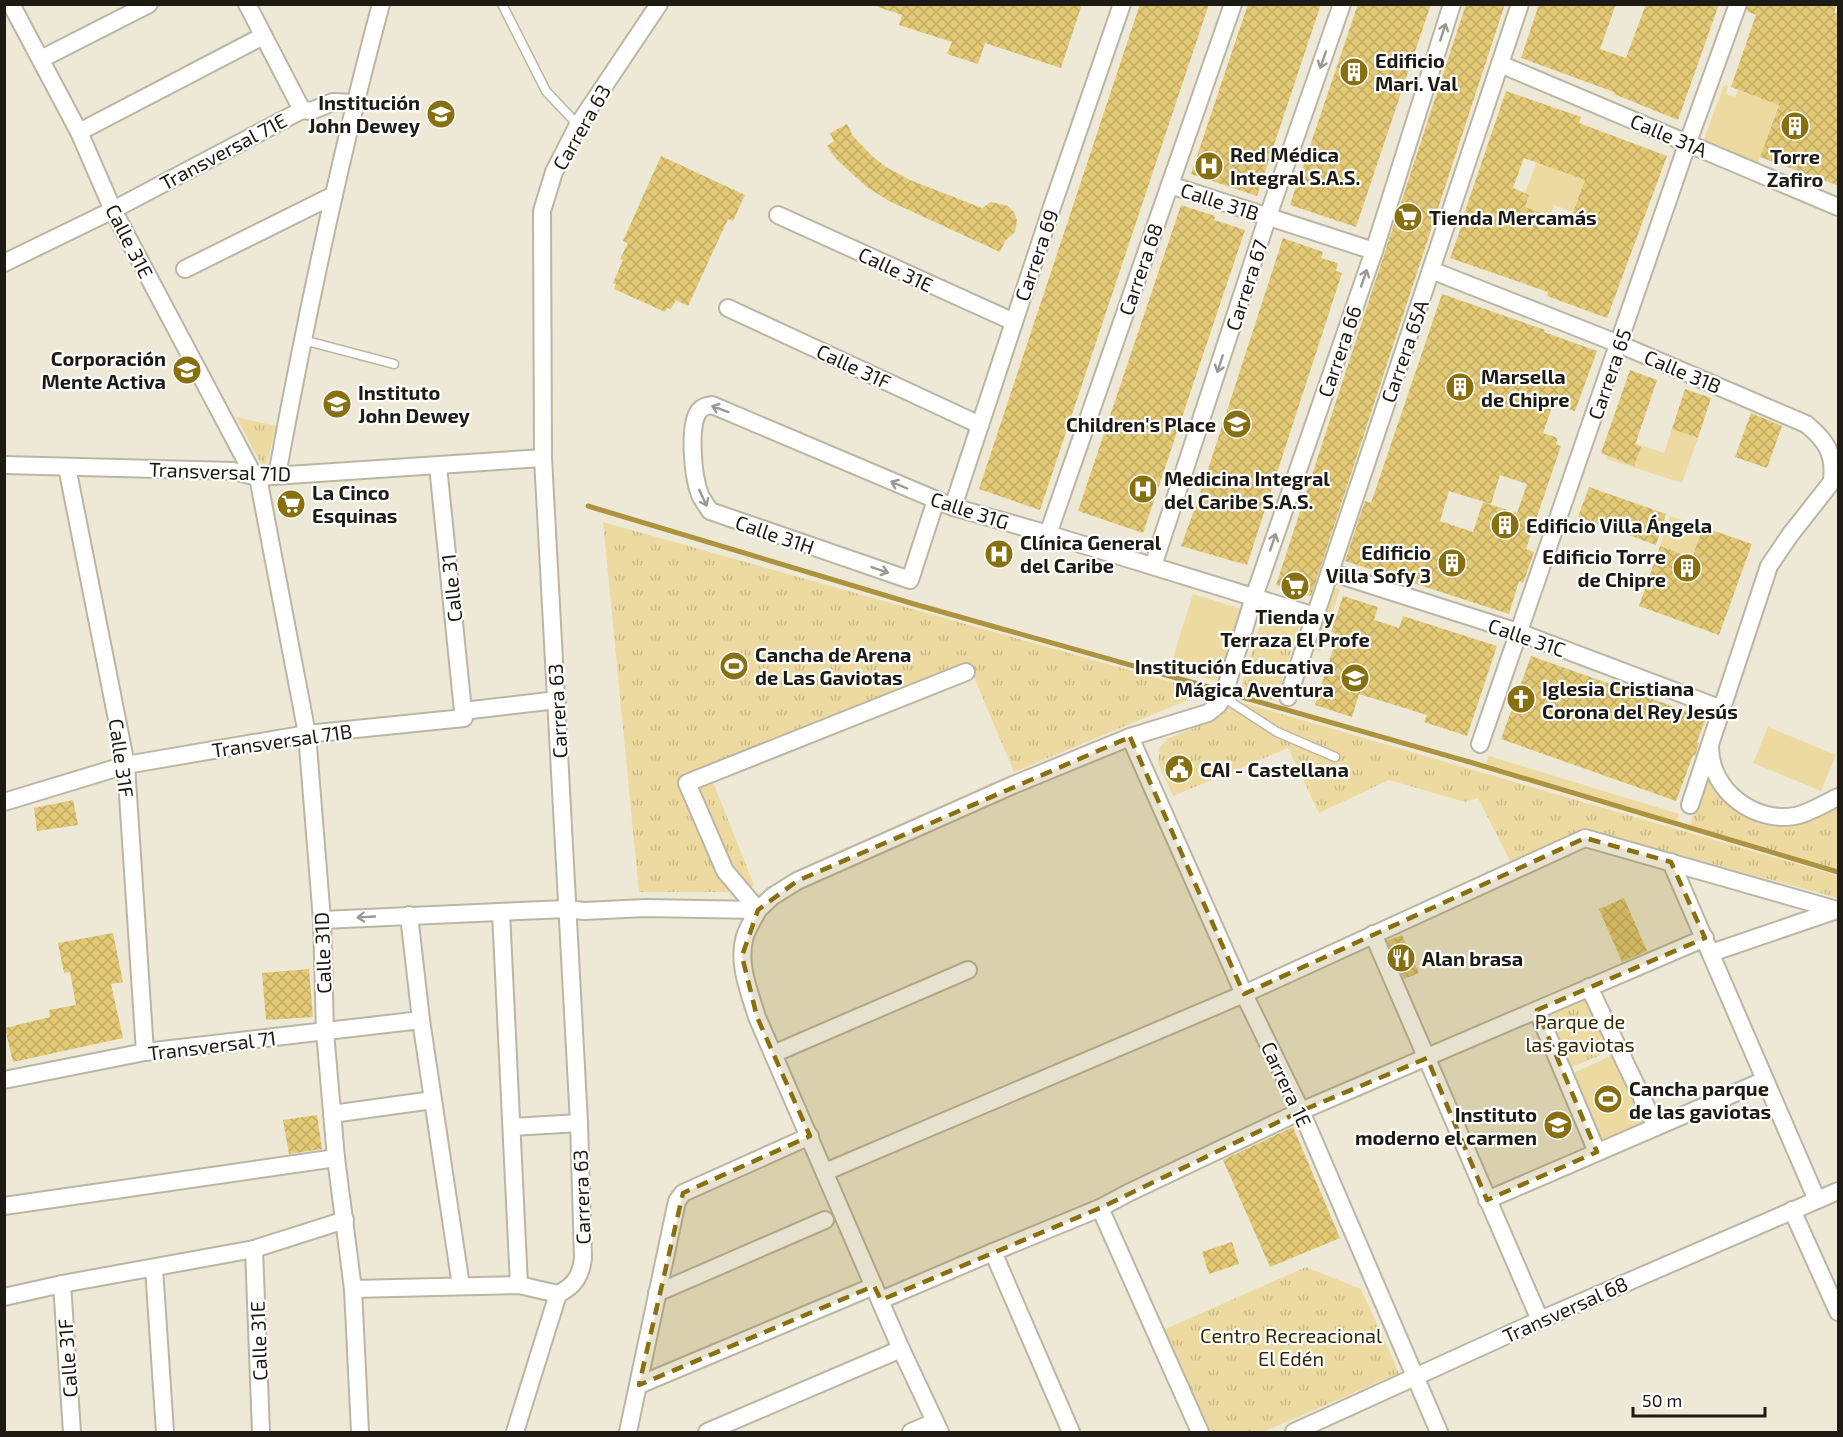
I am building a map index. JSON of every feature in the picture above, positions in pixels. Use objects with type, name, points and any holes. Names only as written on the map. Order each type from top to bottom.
[{"type":"street","name":"Calle 31E","points":[[11,4],[79,132],[112,210],[256,476]]},
{"type":"street","points":[[41,59],[149,4]]},
{"type":"street","points":[[247,4],[302,110]]},
{"type":"street","points":[[277,476],[302,339],[355,103],[381,4]]},
{"type":"street","name":"Carrera 63","points":[[558,1294],[576,1282],[582,1270],[583,1258],[579,1124],[543,458],[542,211],[554,172],[578,125],[659,4]]},
{"type":"street","name":"Carrera 69","points":[[953,507],[1122,4]]},
{"type":"street","name":"Carrera 68","points":[[1048,534],[1233,4]]},
{"type":"street","name":"Carrera 67","points":[[1153,566],[1268,216],[1342,4]]},
{"type":"street","name":"Carrera 66","points":[[1223,697],[1254,597],[1374,251],[1452,4]]},
{"type":"street","name":"Carrera 65A","points":[[1288,698],[1520,4]]},
{"type":"street","name":"Carrera 65","points":[[1480,744],[1738,4]]},
{"type":"street","points":[[79,132],[263,36]]},
{"type":"street","name":"Calle 31A","points":[[1500,64],[1839,207]]},
{"type":"street","name":"Transversal 71E","points":[[4,263],[112,210],[302,110],[311,111],[333,102],[355,103]]},
{"type":"street","name":"Calle 31B","points":[[1170,185],[1374,251]]},
{"type":"street","points":[[185,268],[334,195]]},
{"type":"street","name":"Calle 31E","points":[[778,215],[1014,322]]},
{"type":"street","name":"Calle 31B","points":[[1431,270],[1619,344],[1806,424],[1820,438],[1831,455],[1835,477]]},
{"type":"street","name":"Calle 31F","points":[[728,308],[980,425]]},
{"type":"street","name":"Calle 31G","points":[[693,441],[694,423],[699,411],[712,405],[953,507],[1315,616]]},
{"type":"street","name":"Calle 31H","points":[[693,441],[700,494],[710,511],[910,580],[936,500]]},
{"type":"street","name":"Transversal 71D","points":[[4,465],[233,471],[256,476],[277,476],[543,458]]},
{"type":"street","name":"Calle 31","points":[[438,466],[463,711]]},
{"type":"street","name":"Calle 31F","points":[[67,467],[126,765],[145,1053]]},
{"type":"street","name":"Calle 31D","points":[[256,476],[307,734],[322,920],[325,1032],[336,1158],[353,1289],[360,1432]]},
{"type":"street","points":[[1690,805],[1769,566],[1835,477]]},
{"type":"street","name":"Calle 31C","points":[[1330,572],[1518,632],[1722,709]]},
{"type":"street","points":[[758,910],[724,871],[687,783],[966,672]]},
{"type":"street","points":[[911,1432],[938,1427],[901,1349],[773,1054],[748,990],[742,956],[746,936],[758,910],[773,896],[797,881],[1013,785],[1130,737],[1208,713],[1218,705],[1223,697]]},
{"type":"street","name":"Transversal 71B","points":[[4,802],[126,765],[307,734],[464,718],[463,711],[557,700]]},
{"type":"street","name":"Carrera 1E","points":[[1130,737],[1244,993],[1301,1111],[1439,1432]]},
{"type":"street","points":[[1710,745],[1711,760],[1719,778],[1736,799],[1754,812],[1774,816],[1799,815],[1839,797]]},
{"type":"street","points":[[825,1172],[1244,993],[1585,838],[1838,912]]},
{"type":"street","points":[[1671,862],[1817,1200]]},
{"type":"street","points":[[322,920],[566,909],[584,911],[645,908],[758,910]]},
{"type":"street","points":[[501,912],[519,1285]]},
{"type":"street","points":[[639,1385],[878,1293],[993,1252],[1100,1208],[1301,1111],[1588,987],[1708,946],[1838,912]]},
{"type":"street","points":[[409,915],[420,1020],[461,1286]]},
{"type":"street","points":[[1373,934],[1540,1320]]},
{"type":"street","points":[[773,1054],[968,970]]},
{"type":"street","points":[[1588,987],[1656,1127]]},
{"type":"street","points":[[1537,1010],[1597,1152]]},
{"type":"street","name":"Transversal 71","points":[[4,1080],[145,1053],[420,1020]]},
{"type":"street","points":[[1487,1200],[1766,1080]]},
{"type":"street","points":[[332,1114],[433,1100]]},
{"type":"street","points":[[512,1127],[579,1124]]},
{"type":"street","points":[[628,1432],[677,1201],[682,1193],[810,1136]]},
{"type":"street","points":[[4,1206],[336,1158]]},
{"type":"street","name":"Transversal 68","points":[[1294,1432],[1540,1320],[1839,1191]]},
{"type":"street","points":[[1100,1208],[1200,1432]]},
{"type":"street","points":[[1792,1210],[1839,1312]]},
{"type":"street","points":[[4,1297],[62,1284],[254,1249],[345,1220]]},
{"type":"street","points":[[657,1293],[825,1220]]},
{"type":"street","name":"Calle 31E","points":[[254,1249],[261,1432]]},
{"type":"street","points":[[993,1252],[1071,1432]]},
{"type":"street","points":[[154,1268],[165,1432]]},
{"type":"street","name":"Calle 31F","points":[[62,1284],[72,1432]]},
{"type":"street","points":[[353,1289],[519,1285],[558,1294],[514,1432]]},
{"type":"street","points":[[706,1432],[901,1349]]},
{"type":"lane","points":[[502,4],[546,91],[578,125]]},
{"type":"lane","points":[[302,339],[394,364]]},
{"type":"lane","points":[[1223,697],[1277,732],[1335,757]]},
{"type":"highlighted area","points":[[1130,737],[1244,994],[1585,838],[1671,862],[1705,938],[1537,1010],[1597,1152],[1487,1200],[1427,1058],[1301,1111],[1100,1208],[881,1300],[874,1286],[639,1385],[683,1193],[810,1136],[757,1017],[742,956],[758,910],[797,881]]},
{"type":"green space","points":[[1765,78],[1785,85],[1758,163],[1704,139],[1724,85],[1728,86],[1726,94],[1735,97],[1738,90],[1758,97]]},
{"type":"green space","points":[[1569,149],[1561,172],[1585,180],[1573,212],[1554,205],[1550,216],[1525,207],[1529,195],[1525,193],[1541,151]]},
{"type":"green space","points":[[236,417],[276,426],[265,471]]},
{"type":"green space","points":[[1672,429],[1698,438],[1682,483],[1607,459],[1608,456],[1634,466],[1608,434],[1664,453]]},
{"type":"green space","points":[[1670,516],[1703,527],[1692,558],[1660,546]]},
{"type":"green space","points":[[603,522],[1207,692],[1014,772],[968,663],[707,767],[754,885],[734,892],[639,892]]},
{"type":"green space","points":[[1336,588],[1340,589],[1320,652],[1313,649],[1332,593]]},
{"type":"green space","points":[[1193,594],[1242,609],[1219,682],[1170,667]]},
{"type":"green space","points":[[1268,611],[1301,621],[1275,701],[1240,690],[1263,615]]},
{"type":"green space","points":[[1233,700],[1838,876],[1838,898],[1589,830],[1513,867],[1478,798],[1465,802],[1389,780],[1319,813],[1288,748],[1173,796],[1158,763],[1160,747],[1167,739],[1216,719]]},
{"type":"green space","points":[[1768,727],[1836,755],[1821,791],[1753,763]]},
{"type":"green space","points":[[1489,756],[1679,814],[1677,821],[1486,764]]},
{"type":"green space","points":[[1708,772],[1732,806],[1745,817],[1758,823],[1771,826],[1797,824],[1838,807],[1838,869],[1690,825]]},
{"type":"green space","name":"Parque de las gaviotas","points":[[1593,996],[1615,1049],[1567,1069],[1545,1016]]},
{"type":"green space","name":"Cancha parque de las gaviotas","points":[[1617,1053],[1648,1122],[1598,1145],[1569,1075]]},
{"type":"green space","name":"Centro Recreacional El Edén","points":[[1306,1267],[1361,1289],[1399,1373],[1263,1432],[1209,1432],[1163,1330]]},
{"type":"building","points":[[878,4],[1082,4],[1061,68],[985,43],[978,64],[947,54],[952,42],[899,25],[902,15],[878,7]]},
{"type":"building","points":[[1140,4],[1209,4],[1040,510],[979,489]]},
{"type":"building","points":[[1248,4],[1321,4],[1257,196],[1191,174]]},
{"type":"building","points":[[1358,4],[1431,4],[1356,227],[1290,205]]},
{"type":"building","points":[[1466,4],[1505,4],[1311,596],[1276,585]]},
{"type":"building","points":[[1539,4],[1616,4],[1600,49],[1626,58],[1646,4],[1719,4],[1678,120],[1614,94],[1614,92],[1521,58]]},
{"type":"building","points":[[1748,4],[1837,4],[1834,13],[1839,14],[1839,186],[1760,157],[1779,105],[1731,87],[1756,15],[1746,11]]},
{"type":"building","points":[[1506,91],[1581,117],[1579,123],[1667,156],[1607,318],[1547,296],[1548,292],[1450,258],[1466,214],[1464,214]],"holes":[[[1524,158],[1585,180],[1569,223],[1525,207],[1529,195],[1513,188]]]},
{"type":"building","points":[[847,124],[853,136],[872,156],[886,167],[910,180],[982,208],[991,202],[1008,206],[1014,212],[1017,220],[1015,232],[1005,241],[1000,252],[889,201],[867,187],[837,160],[827,146],[834,141],[830,133]]},
{"type":"building","points":[[661,156],[745,195],[733,221],[728,219],[688,306],[676,300],[671,309],[667,308],[665,312],[614,289],[616,284],[613,283],[623,260],[620,259],[628,243],[623,241]]},
{"type":"building","points":[[1181,205],[1215,216],[1214,220],[1245,230],[1143,533],[1078,511]]},
{"type":"building","points":[[1283,238],[1323,252],[1321,258],[1338,263],[1336,271],[1342,273],[1247,565],[1181,546]]},
{"type":"building","points":[[1442,294],[1597,351],[1575,411],[1553,404],[1543,433],[1558,438],[1556,444],[1561,446],[1526,549],[1534,552],[1523,583],[1519,581],[1509,614],[1345,561],[1365,501],[1371,503]],"holes":[[[1500,475],[1527,484],[1517,513],[1483,502],[1473,532],[1440,521],[1449,491],[1491,504]]]},
{"type":"building","points":[[1630,370],[1657,380],[1635,445],[1641,447],[1634,466],[1601,453]]},
{"type":"building","points":[[1685,389],[1711,398],[1698,438],[1672,429]]},
{"type":"building","points":[[1751,413],[1782,426],[1767,468],[1735,457]]},
{"type":"building","points":[[1589,487],[1666,514],[1656,545],[1578,517]]},
{"type":"building","points":[[1703,527],[1752,544],[1719,635],[1639,606],[1660,546],[1692,558]]},
{"type":"building","points":[[1343,596],[1378,607],[1374,620],[1399,628],[1403,616],[1497,646],[1467,736],[1424,722],[1427,715],[1359,694],[1352,717],[1315,705],[1338,634],[1331,632]]},
{"type":"building","points":[[1531,656],[1706,718],[1697,742],[1699,743],[1695,756],[1693,755],[1676,801],[1501,739]]},
{"type":"building","name":"CAI - Castellana","points":[[1181,755],[1192,772],[1176,783],[1165,766]]},
{"type":"building","points":[[73,800],[78,825],[37,831],[34,808]]},
{"type":"building","points":[[1624,898],[1647,951],[1622,962],[1599,909]]},
{"type":"building","points":[[113,933],[123,982],[111,984],[123,1038],[13,1062],[5,1028],[50,1017],[49,1010],[76,1005],[70,972],[64,973],[58,943]]},
{"type":"building","name":"Alan brasa","points":[[1402,935],[1419,973],[1404,979],[1387,941]]},
{"type":"building","points":[[309,969],[313,1017],[266,1020],[262,973]]},
{"type":"building","points":[[317,1115],[322,1149],[289,1154],[283,1120]]},
{"type":"building","points":[[1293,1127],[1340,1238],[1270,1267],[1223,1160]]},
{"type":"building","points":[[1232,1242],[1239,1264],[1209,1274],[1202,1252]]},
{"type":"waterway","points":[[588,506],[914,604],[1212,688]]},
{"type":"waterway","points":[[1238,696],[1473,763],[1838,872]]},
{"type":"place","name":"Edificio Mari. Val","points":[[1354,72]]},
{"type":"place","name":"Institución John Dewey","points":[[441,114]]},
{"type":"place","name":"Torre Zafiro","points":[[1795,126]]},
{"type":"place","name":"Red Médica Integral S.A.S.","points":[[1209,166]]},
{"type":"place","name":"Tienda Mercamás","points":[[1408,217]]},
{"type":"place","name":"Corporación Mente Activa","points":[[187,370]]},
{"type":"place","name":"Marsella de Chipre","points":[[1460,387]]},
{"type":"place","name":"Instituto John Dewey","points":[[337,404]]},
{"type":"place","name":"Children's Place","points":[[1237,424]]},
{"type":"place","name":"Medicina Integral del Caribe S.A.S.","points":[[1143,489]]},
{"type":"place","name":"La Cinco Esquinas","points":[[291,504]]},
{"type":"place","name":"Edificio Villa Ángela","points":[[1505,525]]},
{"type":"place","name":"Clínica General del Caribe","points":[[999,554]]},
{"type":"place","name":"Edificio Villa Sofy 3","points":[[1452,563]]},
{"type":"place","name":"Edificio Torre de Chipre","points":[[1687,568]]},
{"type":"place","name":"Tienda y Terraza El Profe","points":[[1295,586]]},
{"type":"place","name":"Cancha de Arena de Las Gaviotas","points":[[734,666]]},
{"type":"place","name":"Institución Educativa Mágica Aventura","points":[[1355,678]]},
{"type":"place","name":"Iglesia Cristiana Corona del Rey Jesús","points":[[1521,699]]},
{"type":"place","name":"CAI - Castellana","points":[[1179,769]]},
{"type":"place","name":"Alan brasa","points":[[1401,958]]},
{"type":"place","name":"Cancha parque de las gaviotas","points":[[1608,1099]]},
{"type":"place","name":"Instituto moderno el carmen","points":[[1558,1125]]}]
